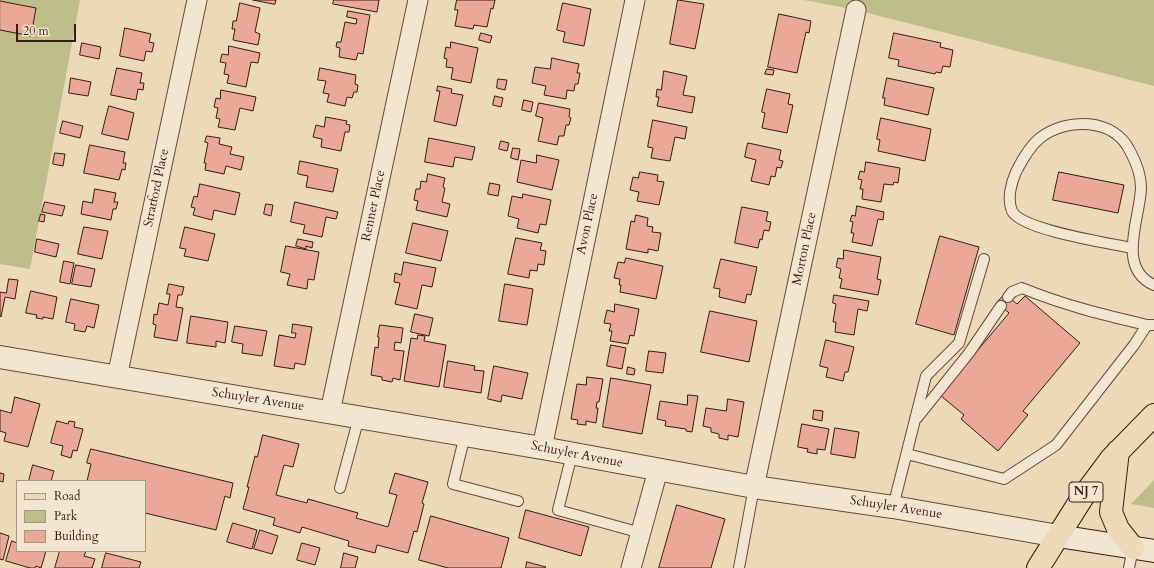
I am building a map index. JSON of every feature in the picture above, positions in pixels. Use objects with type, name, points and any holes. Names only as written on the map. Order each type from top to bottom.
[{"type":"main road","name":"NJ 7","points":[[1038,568],[1082,498],[1111,459],[1153,417]]},
{"type":"main road","points":[[1118,451],[1111,512],[1131,558]]},
{"type":"street","name":"Stratford Place","points":[[117,377],[197,0]]},
{"type":"street","name":"Renner Place","points":[[330,412],[418,0]]},
{"type":"street","name":"Avon Place","points":[[542,448],[635,0]]},
{"type":"street","name":"Morton Place","points":[[754,487],[856,10]]},
{"type":"street","name":"Schuyler Avenue","points":[[0,357],[542,448],[754,487],[893,507],[1058,536],[1131,558],[1154,551]]},
{"type":"street","points":[[631,568],[658,470]]},
{"type":"lane","points":[[1132,248],[1046,229],[1029,224],[1017,217],[1012,210],[1010,192],[1024,159],[1030,149],[1040,138],[1050,131],[1073,124],[1096,125],[1108,128],[1125,142],[1135,162],[1141,187],[1132,248],[1135,266],[1140,275],[1154,285]]},
{"type":"lane","points":[[893,507],[926,376],[959,342],[984,259]]},
{"type":"lane","points":[[1008,297],[1012,292],[1022,288],[1093,313],[1150,325]]},
{"type":"lane","points":[[914,422],[969,353],[1000,306]]},
{"type":"lane","points":[[907,454],[1004,479],[1056,445],[1150,325]]},
{"type":"lane","points":[[1150,325],[1154,333]]},
{"type":"lane","points":[[340,488],[359,417]]},
{"type":"lane","points":[[465,435],[453,484],[518,501]]},
{"type":"lane","points":[[572,454],[558,510],[641,533]]},
{"type":"lane","points":[[739,568],[754,487]]},
{"type":"green space","points":[[0,0],[80,0],[30,269],[0,264]]},
{"type":"green space","points":[[804,0],[1154,0],[1154,86],[856,10]]},
{"type":"green space","points":[[1154,480],[1154,508],[1131,504]]},
{"type":"building","points":[[253,0],[276,0],[275,4]]},
{"type":"building","points":[[334,0],[379,0],[377,12],[333,4]]},
{"type":"building","points":[[457,0],[495,0],[493,9],[491,8],[487,27],[474,25],[473,29],[455,26],[458,10],[455,10]]},
{"type":"building","points":[[678,0],[704,4],[695,49],[670,44]]},
{"type":"building","points":[[0,1],[36,8],[31,36],[0,30]]},
{"type":"building","points":[[240,3],[260,8],[255,32],[260,34],[258,45],[233,40],[235,29],[232,29],[233,21],[236,21]]},
{"type":"building","points":[[563,3],[591,9],[584,46],[563,42],[565,32],[557,30]]},
{"type":"building","points":[[348,11],[370,15],[363,54],[358,53],[356,60],[339,57],[340,48],[336,47],[337,42],[341,42],[345,22],[356,24],[357,19],[347,17]]},
{"type":"building","points":[[779,14],[811,21],[809,33],[806,32],[797,73],[768,67]]},
{"type":"building","points":[[125,28],[151,34],[149,42],[154,43],[152,52],[146,51],[144,61],[120,56]]},
{"type":"building","points":[[481,33],[492,36],[490,43],[479,40]]},
{"type":"building","points":[[894,33],[941,43],[940,47],[953,50],[950,67],[943,66],[941,73],[936,72],[935,74],[898,66],[899,60],[889,58]]},
{"type":"building","points":[[451,42],[478,48],[471,83],[451,79],[453,68],[446,67],[447,59],[444,58],[446,47],[450,48]]},
{"type":"building","points":[[82,43],[101,47],[99,59],[80,55]]},
{"type":"building","points":[[229,46],[260,53],[258,63],[251,62],[246,87],[227,83],[229,75],[224,74],[226,63],[220,62],[222,54],[228,55]]},
{"type":"building","points":[[552,58],[579,64],[577,73],[580,73],[578,84],[575,84],[574,91],[567,90],[566,99],[544,95],[546,86],[532,83],[535,67],[550,69]]},
{"type":"building","points":[[117,68],[142,73],[140,83],[144,83],[143,90],[138,89],[136,100],[111,95]]},
{"type":"building","points":[[320,68],[356,75],[355,84],[358,85],[357,92],[354,92],[352,98],[347,97],[345,106],[327,102],[329,94],[323,93],[326,81],[318,80]]},
{"type":"building","points":[[767,69],[774,70],[773,75],[765,74]]},
{"type":"building","points":[[664,71],[687,76],[683,95],[695,97],[692,113],[657,106],[659,97],[656,97],[657,89],[661,90]]},
{"type":"building","points":[[71,78],[91,82],[88,96],[69,93]]},
{"type":"building","points":[[887,78],[934,88],[928,115],[884,105],[885,98],[883,98]]},
{"type":"building","points":[[498,79],[507,80],[505,90],[497,88]]},
{"type":"building","points":[[438,86],[452,89],[451,93],[463,95],[456,126],[434,121],[440,91],[437,91]]},
{"type":"building","points":[[767,89],[790,94],[788,104],[793,105],[787,133],[762,128],[765,113],[762,112]]},
{"type":"building","points":[[221,90],[256,97],[253,111],[240,108],[235,130],[218,127],[220,119],[216,118],[218,108],[214,107],[216,98],[220,99]]},
{"type":"building","points":[[495,96],[503,98],[501,107],[493,105]]},
{"type":"building","points":[[524,100],[533,102],[531,112],[522,110]]},
{"type":"building","points":[[539,103],[570,109],[569,117],[571,118],[569,125],[566,125],[564,136],[559,136],[557,145],[538,141],[543,118],[536,116]]},
{"type":"building","points":[[109,106],[134,113],[128,140],[102,134]]},
{"type":"building","points":[[326,117],[347,121],[346,124],[350,125],[349,132],[345,132],[341,151],[321,147],[322,139],[313,137],[316,125],[324,127]]},
{"type":"building","points":[[881,118],[931,129],[925,161],[878,151],[880,140],[877,139]]},
{"type":"building","points":[[653,120],[687,127],[685,139],[675,137],[670,161],[651,158],[653,148],[648,147]]},
{"type":"building","points":[[63,121],[83,126],[80,138],[60,133]]},
{"type":"building","points":[[207,136],[220,138],[219,144],[232,147],[230,154],[244,157],[241,170],[226,166],[224,174],[205,170],[206,163],[204,163],[208,143],[205,142]]},
{"type":"building","points":[[429,138],[475,147],[472,160],[455,157],[453,167],[425,162]]},
{"type":"building","points":[[501,141],[509,143],[507,151],[499,149]]},
{"type":"building","points":[[748,143],[781,150],[779,160],[783,161],[781,168],[777,167],[775,177],[771,176],[769,185],[751,181],[756,160],[745,157]]},
{"type":"building","points":[[90,145],[125,152],[123,163],[126,163],[125,170],[122,169],[119,180],[84,173]]},
{"type":"building","points":[[513,148],[520,149],[518,160],[511,158]]},
{"type":"building","points":[[55,153],[65,154],[63,166],[53,164]]},
{"type":"building","points":[[537,155],[559,160],[552,190],[517,182],[521,160],[536,163]]},
{"type":"building","points":[[300,161],[338,169],[333,192],[306,187],[308,176],[298,174]]},
{"type":"building","points":[[866,162],[900,168],[898,183],[894,182],[893,185],[884,184],[881,202],[862,199],[863,189],[860,189],[862,180],[858,179],[860,171],[864,172]]},
{"type":"building","points":[[640,172],[658,175],[657,181],[664,182],[659,205],[637,201],[639,192],[630,190],[633,177],[638,178]]},
{"type":"building","points":[[1059,172],[1124,185],[1118,213],[1053,200]]},
{"type":"building","points":[[428,174],[445,178],[443,187],[445,188],[442,202],[450,204],[447,217],[416,210],[418,201],[414,200],[416,189],[420,189],[421,181],[426,182]]},
{"type":"building","points":[[490,183],[500,185],[498,196],[488,194]]},
{"type":"building","points":[[200,184],[240,193],[235,215],[214,210],[212,220],[193,215],[195,208],[191,207],[194,196],[197,197]]},
{"type":"building","points":[[95,189],[116,193],[114,202],[118,202],[116,209],[113,209],[111,220],[81,214],[83,201],[92,203]]},
{"type":"building","points":[[523,194],[551,200],[546,225],[540,224],[538,233],[517,228],[519,219],[508,216],[512,196],[522,198]]},
{"type":"building","points":[[45,202],[65,206],[62,216],[42,212]]},
{"type":"building","points":[[295,202],[338,212],[336,219],[326,217],[322,237],[303,233],[305,225],[291,222]]},
{"type":"building","points":[[266,204],[273,205],[271,216],[264,214]]},
{"type":"building","points":[[857,206],[884,212],[883,220],[878,219],[872,246],[852,242],[854,233],[851,233],[853,222],[850,221],[852,215],[855,216]]},
{"type":"building","points":[[742,207],[768,212],[766,221],[771,222],[769,231],[764,230],[762,240],[760,239],[758,248],[735,243]]},
{"type":"building","points":[[41,214],[45,215],[44,222],[39,221]]},
{"type":"building","points":[[636,215],[648,218],[647,226],[653,227],[652,232],[661,233],[658,251],[648,249],[648,253],[626,249],[631,221],[634,222]]},
{"type":"building","points":[[413,223],[448,231],[441,261],[406,253]]},
{"type":"building","points":[[84,227],[108,231],[102,259],[78,254]]},
{"type":"building","points":[[185,227],[215,234],[208,261],[184,256],[186,249],[180,248]]},
{"type":"building","points":[[940,236],[979,247],[954,335],[916,324]]},
{"type":"building","points":[[516,238],[542,243],[540,250],[546,251],[544,265],[538,264],[537,271],[530,270],[529,278],[508,274]]},
{"type":"building","points":[[37,239],[59,244],[56,257],[35,252]]},
{"type":"building","points":[[298,239],[313,242],[312,248],[306,246],[306,249],[296,246]]},
{"type":"building","points":[[286,246],[319,252],[314,280],[308,279],[307,289],[287,285],[290,274],[281,272]]},
{"type":"building","points":[[844,250],[881,257],[877,279],[881,280],[878,295],[840,288],[842,279],[839,278],[841,269],[836,267],[838,258],[843,259]]},
{"type":"building","points":[[626,258],[663,266],[656,299],[620,292],[620,279],[614,278],[618,262],[624,263]]},
{"type":"building","points":[[721,259],[757,267],[751,295],[747,294],[745,303],[719,297],[720,289],[714,288]]},
{"type":"building","points":[[64,261],[74,263],[70,284],[60,282]]},
{"type":"building","points":[[404,262],[436,268],[432,287],[422,285],[417,309],[395,304],[400,283],[394,282],[395,273],[401,275]]},
{"type":"building","points":[[76,265],[95,269],[91,287],[72,284]]},
{"type":"building","points":[[9,279],[18,280],[15,299],[5,297],[1,317],[0,292],[6,293]]},
{"type":"building","points":[[169,284],[184,287],[182,295],[178,295],[176,307],[183,308],[177,341],[154,337],[156,325],[153,324],[154,314],[157,315],[159,303],[168,305],[170,294],[167,294]]},
{"type":"building","points":[[505,284],[533,289],[527,325],[499,321]]},
{"type":"building","points":[[31,291],[57,297],[53,319],[43,317],[43,319],[36,318],[37,315],[26,313]]},
{"type":"building","points":[[1005,294],[1017,304],[1025,296],[1080,343],[1023,411],[1028,415],[998,451],[961,419],[964,415],[940,395],[1009,313],[997,303]]},
{"type":"building","points":[[834,295],[869,301],[867,311],[858,309],[854,335],[835,332],[836,322],[833,322],[836,304],[833,303]]},
{"type":"building","points":[[71,299],[99,305],[94,328],[87,326],[85,332],[74,330],[75,324],[66,322]]},
{"type":"building","points":[[615,304],[639,309],[634,336],[630,335],[628,344],[610,341],[612,331],[609,331],[611,324],[604,323],[607,310],[614,312]]},
{"type":"building","points":[[710,311],[757,321],[749,362],[701,352]]},
{"type":"building","points":[[415,314],[433,318],[429,336],[411,332]]},
{"type":"building","points":[[191,316],[228,322],[225,343],[216,341],[216,347],[187,343]]},
{"type":"building","points":[[293,324],[312,327],[305,365],[295,363],[294,369],[274,366],[279,335],[295,338],[296,333],[292,333]]},
{"type":"building","points":[[380,325],[403,328],[401,343],[395,342],[394,350],[404,351],[400,380],[393,378],[392,382],[382,380],[382,377],[371,375],[375,347],[378,348]]},
{"type":"building","points":[[235,326],[267,331],[262,356],[242,353],[243,344],[232,342]]},
{"type":"building","points":[[418,335],[425,336],[424,341],[446,345],[439,387],[404,381],[411,338],[417,339]]},
{"type":"building","points":[[826,340],[854,347],[848,372],[845,372],[843,381],[826,377],[828,368],[820,366]]},
{"type":"building","points":[[611,345],[626,348],[622,369],[607,366]]},
{"type":"building","points":[[649,351],[666,353],[663,373],[646,371]]},
{"type":"building","points":[[448,361],[475,366],[474,370],[484,371],[481,393],[444,387]]},
{"type":"building","points":[[494,366],[528,373],[522,399],[502,395],[501,402],[488,399]]},
{"type":"building","points":[[628,367],[635,369],[634,375],[627,374]]},
{"type":"building","points":[[587,377],[603,379],[599,402],[597,402],[596,408],[598,408],[596,423],[586,421],[586,425],[577,424],[578,420],[571,419],[577,384],[586,385]]},
{"type":"building","points":[[611,378],[651,385],[642,434],[603,427]]},
{"type":"building","points":[[688,395],[698,396],[692,432],[686,431],[686,429],[665,426],[666,421],[657,419],[660,401],[687,405]]},
{"type":"building","points":[[15,397],[40,404],[28,447],[4,441],[6,433],[0,431],[0,410],[11,413]]},
{"type":"building","points":[[728,399],[744,402],[738,437],[728,435],[728,440],[719,438],[719,434],[711,432],[711,428],[703,426],[706,408],[726,411]]},
{"type":"building","points":[[814,410],[823,411],[822,421],[813,419]]},
{"type":"building","points":[[57,421],[68,424],[69,421],[75,422],[74,427],[83,429],[77,451],[73,450],[71,458],[61,455],[63,446],[51,443]]},
{"type":"building","points":[[802,424],[829,429],[825,450],[817,449],[817,454],[807,452],[808,449],[798,447]]},
{"type":"building","points":[[835,428],[859,432],[855,458],[831,454]]},
{"type":"building","points":[[263,435],[299,444],[293,467],[284,465],[276,495],[307,503],[308,499],[358,513],[356,518],[388,527],[397,495],[389,493],[395,473],[428,482],[422,503],[424,504],[417,532],[414,531],[408,553],[377,545],[375,553],[348,546],[349,541],[302,527],[300,533],[273,525],[275,518],[243,509],[255,456],[257,457]]},
{"type":"building","points":[[91,449],[233,483],[230,498],[225,496],[216,530],[146,513],[146,480],[87,480],[91,464],[87,463]]},
{"type":"building","points":[[33,465],[54,471],[51,480],[29,480]]},
{"type":"building","points":[[0,473],[4,474],[3,482],[0,481]]},
{"type":"building","points":[[677,505],[725,519],[711,568],[659,568]]},
{"type":"building","points":[[526,510],[589,527],[581,556],[519,538]]},
{"type":"building","points":[[431,516],[509,538],[501,568],[448,568],[419,560]]},
{"type":"building","points":[[233,523],[257,530],[252,549],[227,542]]},
{"type":"building","points":[[260,530],[278,536],[272,554],[254,549]]},
{"type":"building","points":[[0,533],[9,536],[3,560],[0,559]]},
{"type":"building","points":[[12,541],[16,543],[16,552],[46,552],[41,568],[36,566],[35,568],[30,568],[6,561]]},
{"type":"building","points":[[302,543],[320,548],[315,565],[297,560]]},
{"type":"building","points":[[60,552],[86,552],[84,556],[95,559],[92,568],[55,568]]},
{"type":"building","points":[[106,553],[141,562],[139,568],[102,568]]},
{"type":"building","points":[[344,553],[358,557],[355,568],[341,568]]},
{"type":"building","points":[[527,562],[546,567],[526,568]]}]
